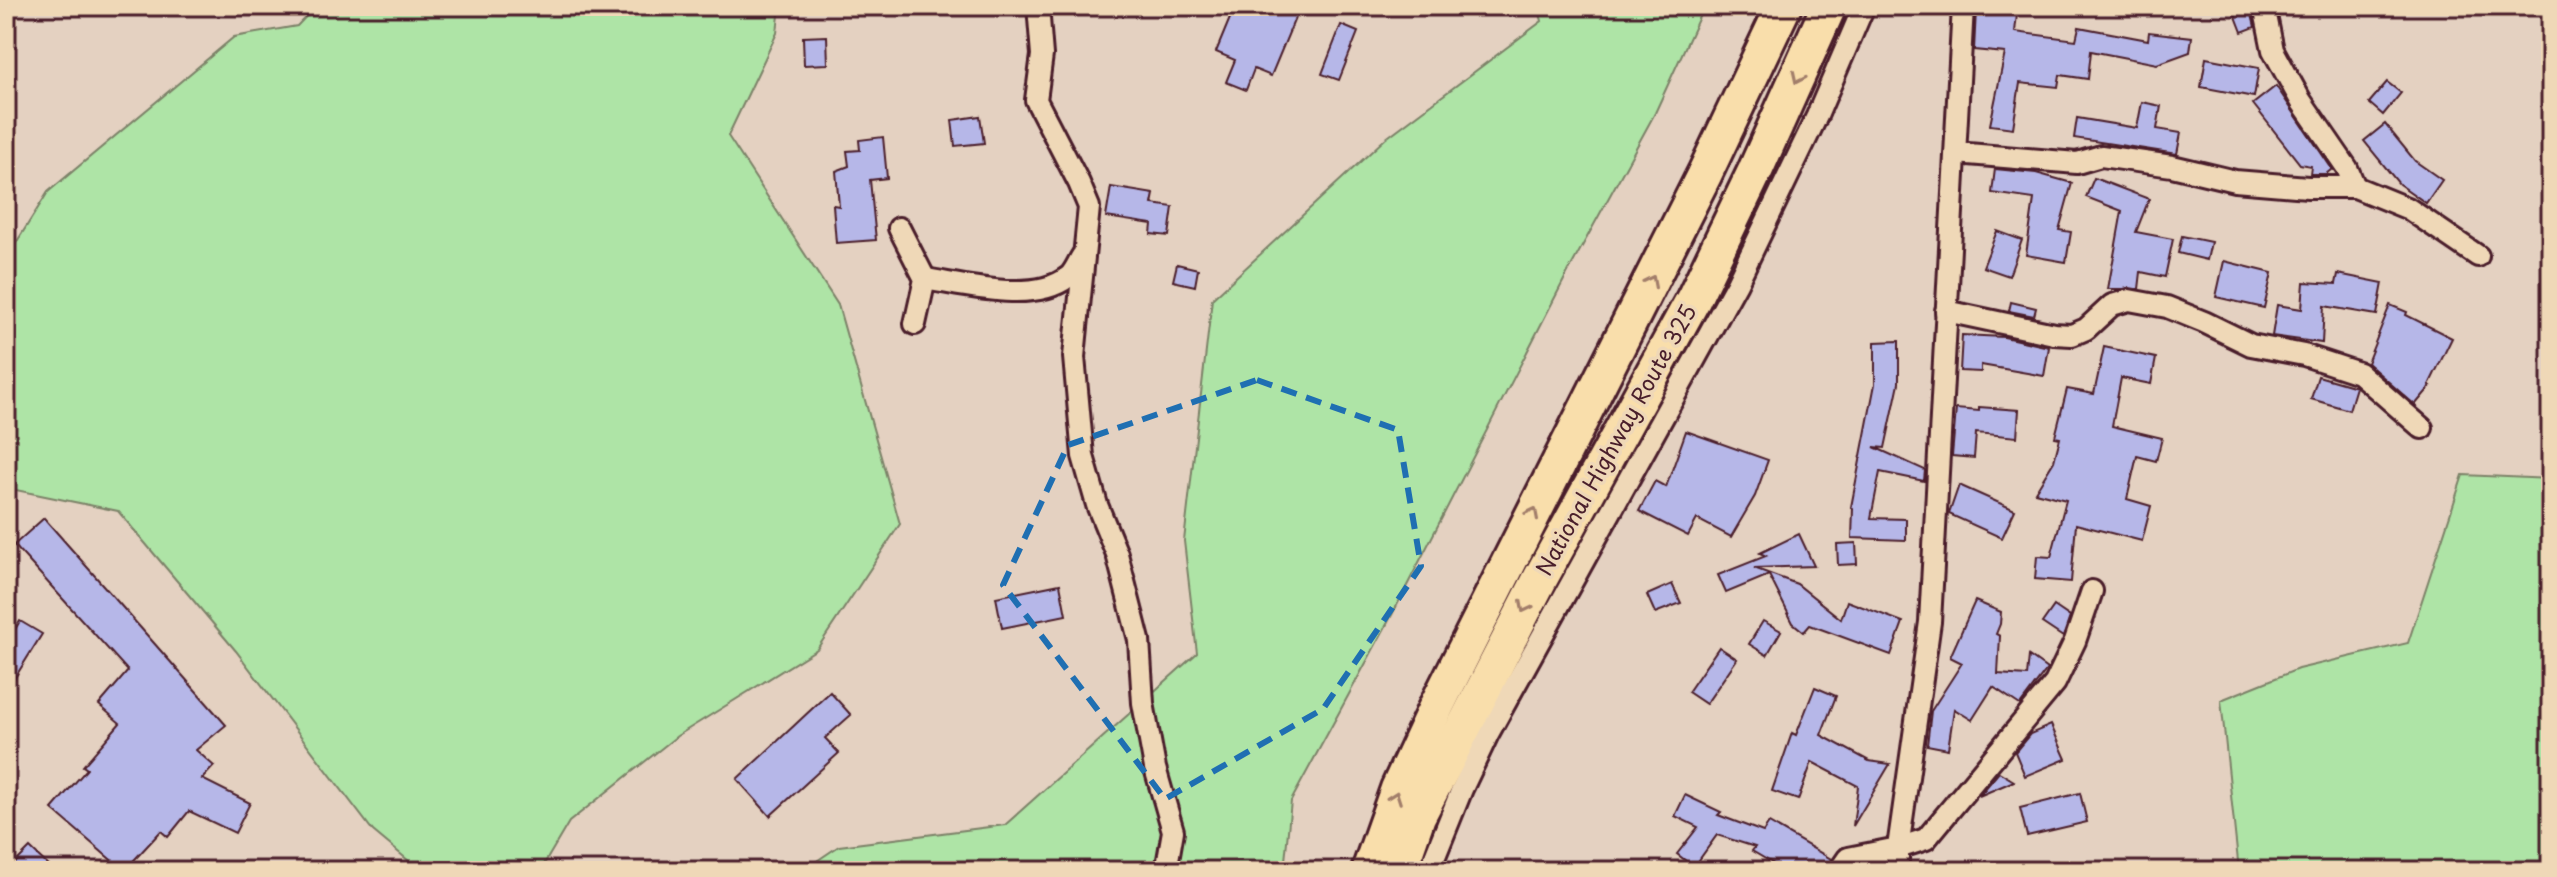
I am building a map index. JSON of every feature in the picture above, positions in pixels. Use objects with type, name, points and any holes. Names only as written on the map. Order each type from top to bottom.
[{"type":"highway","name":"National Highway Route 325","points":[[1369,871],[1398,789],[1437,705],[1705,173],[1784,6]]},
{"type":"highway","name":"National Highway Route 325","points":[[1399,871],[1418,816],[1540,579],[1694,298],[1762,158],[1829,6]]},
{"type":"street","points":[[1038,6],[1042,55],[1036,100],[1089,207],[1074,357],[1083,456],[1097,505],[1117,554],[1139,640],[1143,703],[1155,768],[1173,831],[1166,871]]},
{"type":"street","points":[[1429,871],[1488,734],[1737,283],[1817,116],[1864,6]]},
{"type":"street","points":[[1898,871],[1898,848],[1930,622],[1963,6]]},
{"type":"street","points":[[2264,6],[2273,50],[2301,101],[2347,168],[2355,187]]},
{"type":"street","points":[[1956,153],[2077,163],[2101,156],[2172,166],[2235,181],[2355,187],[2409,209],[2478,256]]},
{"type":"street","points":[[899,228],[925,279],[915,324]]},
{"type":"street","points":[[925,279],[1009,292],[1040,289],[1069,277],[1087,249]]},
{"type":"street","points":[[1946,311],[2072,335],[2086,329],[2112,305],[2129,300],[2167,307],[2251,345],[2304,355],[2359,373],[2422,428]]},
{"type":"street","points":[[1839,871],[1848,858],[1926,839],[2055,683],[2075,641],[2092,591]]},
{"type":"highlighted area","points":[[1257,380],[1398,430],[1421,566],[1323,709],[1165,799],[1003,585],[1068,445]]},
{"type":"green space","points":[[316,6],[780,6],[777,33],[728,136],[838,305],[900,524],[817,649],[677,736],[569,822],[540,871],[421,871],[373,831],[236,651],[118,511],[6,488],[6,259],[48,192],[234,37],[297,26]]},
{"type":"green space","points":[[1538,6],[1704,6],[1655,113],[1567,274],[1393,613],[1291,801],[1284,871],[802,871],[839,846],[1005,825],[1197,653],[1184,541],[1212,299],[1385,139],[1542,21]]},
{"type":"green space","points":[[2463,475],[2551,479],[2551,871],[2239,871],[2221,700],[2298,669],[2408,643]]},
{"type":"building","points":[[1235,6],[1300,6],[1271,76],[1254,69],[1246,90],[1226,82],[1235,60],[1216,52]]},
{"type":"building","points":[[2232,6],[2250,6],[2255,27],[2242,32]]},
{"type":"building","points":[[1976,10],[2017,14],[2015,32],[2076,40],[2079,27],[2148,40],[2149,32],[2192,37],[2190,52],[2157,64],[2091,51],[2088,79],[2060,75],[2058,87],[2020,83],[2013,128],[1990,125],[2005,53],[1974,50]]},
{"type":"building","points":[[1341,25],[1358,32],[1339,80],[1322,74]]},
{"type":"building","points":[[827,36],[828,64],[804,65],[803,37]]},
{"type":"building","points":[[2206,58],[2259,68],[2254,97],[2201,87]]},
{"type":"building","points":[[2387,82],[2401,93],[2383,115],[2369,103]]},
{"type":"building","points":[[2276,86],[2332,169],[2326,174],[2310,174],[2311,166],[2300,164],[2253,104]]},
{"type":"building","points":[[2142,102],[2161,106],[2157,129],[2181,133],[2177,154],[2074,138],[2077,118],[2137,128]]},
{"type":"building","points":[[980,116],[984,143],[955,146],[952,120]]},
{"type":"building","points":[[2385,124],[2415,161],[2442,180],[2426,203],[2399,184],[2364,141]]},
{"type":"building","points":[[883,137],[887,178],[870,180],[876,240],[836,243],[833,205],[839,206],[836,171],[849,166],[847,151],[860,150],[859,140]]},
{"type":"building","points":[[1995,169],[2036,173],[2072,183],[2059,230],[2071,232],[2066,262],[2026,255],[2034,199],[1992,193]]},
{"type":"building","points":[[2094,178],[2149,199],[2136,232],[2173,239],[2165,277],[2141,272],[2139,289],[2108,289],[2122,211],[2086,197]]},
{"type":"building","points":[[1111,187],[1154,194],[1152,204],[1173,207],[1169,236],[1151,234],[1152,224],[1106,217]]},
{"type":"building","points":[[1997,231],[2022,240],[2009,276],[1983,267]]},
{"type":"building","points":[[2182,236],[2211,242],[2207,260],[2178,253]]},
{"type":"building","points":[[2224,261],[2272,273],[2264,308],[2216,297]]},
{"type":"building","points":[[1177,264],[1198,269],[1195,286],[1173,281]]},
{"type":"building","points":[[2338,274],[2383,283],[2377,315],[2324,306],[2322,343],[2272,336],[2277,305],[2302,309],[2304,282],[2336,284]]},
{"type":"building","points":[[2011,302],[2036,308],[2034,316],[2009,311]]},
{"type":"building","points":[[2390,305],[2452,338],[2431,386],[2415,405],[2367,363]]},
{"type":"building","points":[[1962,335],[2004,337],[2049,347],[2044,376],[1981,365],[1981,372],[1960,371]]},
{"type":"building","points":[[1899,341],[1899,383],[1885,448],[1874,447],[1925,470],[1924,481],[1880,472],[1871,518],[1906,519],[1906,540],[1852,538],[1851,507],[1875,384],[1875,342]]},
{"type":"building","points":[[2104,347],[2156,358],[2151,384],[2121,378],[2112,426],[2162,438],[2156,461],[2137,456],[2127,499],[2151,506],[2142,541],[2076,524],[2071,582],[2035,579],[2037,556],[2051,557],[2066,500],[2035,492],[2054,461],[2060,438],[2055,437],[2067,389],[2094,394]]},
{"type":"building","points":[[2318,376],[2356,387],[2349,410],[2311,399]]},
{"type":"building","points":[[1979,407],[2019,410],[2017,437],[1976,433],[1974,458],[1952,456],[1956,409],[1979,411]]},
{"type":"building","points":[[1686,431],[1768,460],[1755,496],[1731,537],[1697,519],[1688,536],[1639,511],[1655,481],[1666,487]]},
{"type":"building","points":[[1959,485],[2015,510],[2002,538],[1949,514]]},
{"type":"building","points":[[44,518],[226,725],[196,750],[214,766],[202,779],[250,803],[235,833],[189,811],[168,837],[161,831],[124,871],[52,809],[87,769],[83,766],[120,723],[99,705],[128,671],[14,545]]},
{"type":"building","points":[[1799,534],[1814,566],[1754,568],[1797,584],[1841,619],[1847,601],[1903,622],[1891,655],[1810,625],[1804,632],[1793,623],[1769,575],[1726,593],[1718,575],[1766,556],[1760,553]]},
{"type":"building","points":[[1856,543],[1857,564],[1838,565],[1837,544]]},
{"type":"building","points":[[1060,584],[1066,615],[1002,628],[996,597]]},
{"type":"building","points":[[1672,584],[1681,603],[1655,613],[1647,595]]},
{"type":"building","points":[[1975,601],[2001,612],[1996,634],[2000,636],[1998,674],[2027,676],[2029,656],[2047,669],[2020,705],[1993,687],[1972,720],[1954,709],[1948,749],[1927,745],[1931,711],[1962,663],[1950,657]]},
{"type":"building","points":[[2054,606],[2070,617],[2063,637],[2042,623]]},
{"type":"building","points":[[20,621],[42,634],[6,692],[6,644]]},
{"type":"building","points":[[1763,621],[1781,631],[1767,655],[1749,644]]},
{"type":"building","points":[[1719,647],[1737,659],[1706,704],[1688,692]]},
{"type":"building","points":[[1815,687],[1836,696],[1821,735],[1869,761],[1890,764],[1853,826],[1858,786],[1812,762],[1798,800],[1772,791],[1792,733],[1796,735]]},
{"type":"building","points":[[830,692],[851,715],[825,738],[839,753],[770,816],[737,779]]},
{"type":"building","points":[[2051,725],[2066,759],[2025,776],[2015,752],[2030,734]]},
{"type":"building","points":[[1999,772],[2014,781],[1979,796]]},
{"type":"building","points":[[2080,793],[2087,822],[2027,836],[2020,808]]},
{"type":"building","points":[[1685,795],[1721,812],[1718,815],[1763,832],[1769,823],[1831,859],[1826,871],[1786,871],[1752,851],[1755,847],[1717,835],[1694,867],[1677,854],[1698,827],[1675,816]]},
{"type":"building","points":[[30,848],[54,871],[7,871]]}]
